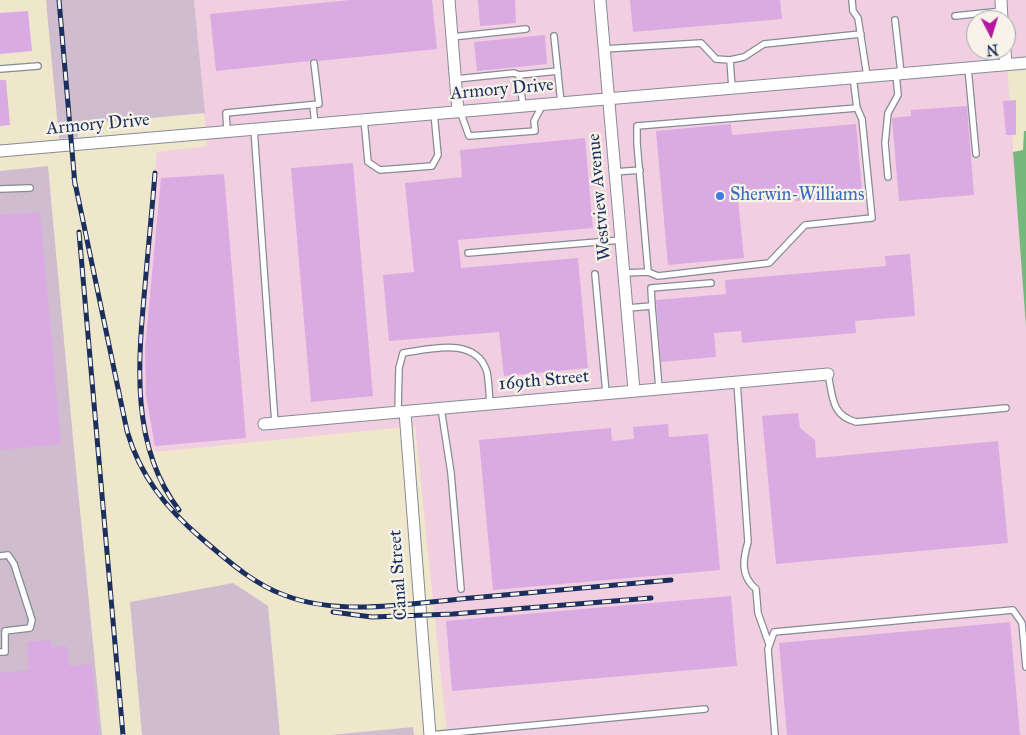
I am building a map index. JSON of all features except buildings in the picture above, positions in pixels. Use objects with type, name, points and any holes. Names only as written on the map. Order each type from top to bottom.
[{"type":"street","points":[[450,0],[459,111]]},
{"type":"street","name":"Westview Avenue","points":[[600,0],[634,390]]},
{"type":"street","points":[[1006,60],[1006,64]]},
{"type":"street","name":"Armory Drive","points":[[0,151],[1026,63]]},
{"type":"street","name":"169th Street","points":[[270,423],[828,374]]},
{"type":"street","name":"Canal Street","points":[[401,412],[430,735]]},
{"type":"lane","points":[[852,0],[853,11],[858,18],[867,76]]},
{"type":"lane","points":[[955,16],[966,15]]},
{"type":"lane","points":[[888,177],[885,143],[888,113],[898,95],[896,20]]},
{"type":"lane","points":[[452,37],[526,29]]},
{"type":"lane","points":[[604,49],[701,43],[716,59],[730,60],[744,57],[764,44],[861,34]]},
{"type":"lane","points":[[554,36],[561,103]]},
{"type":"lane","points":[[730,60],[732,88]]},
{"type":"lane","points":[[227,131],[226,113],[319,104],[314,63]]},
{"type":"lane","points":[[0,69],[38,66]]},
{"type":"lane","points":[[968,68],[976,154]]},
{"type":"lane","points":[[456,79],[558,71]]},
{"type":"lane","points":[[519,75],[523,106]]},
{"type":"lane","points":[[624,273],[648,272],[658,276],[769,263],[805,225],[872,218],[862,119],[857,108],[853,77]]},
{"type":"lane","points":[[459,111],[469,136],[535,131],[534,121],[543,104]]},
{"type":"lane","points":[[313,106],[315,124]]},
{"type":"lane","points":[[648,272],[637,126],[857,108]]},
{"type":"lane","points":[[364,120],[368,162],[380,170],[432,166],[438,155],[434,113]]},
{"type":"lane","points":[[254,129],[270,423]]},
{"type":"lane","points":[[615,172],[640,170]]},
{"type":"lane","points":[[0,189],[30,188]]},
{"type":"lane","points":[[468,253],[621,240]]},
{"type":"lane","points":[[595,274],[606,393]]},
{"type":"lane","points":[[659,388],[651,288],[711,283]]},
{"type":"lane","points":[[627,308],[652,306]]},
{"type":"lane","points":[[401,412],[398,368],[404,353],[446,347],[467,348],[478,357],[487,372],[490,404]]},
{"type":"lane","points":[[828,374],[836,410],[844,419],[856,422],[1006,408]]},
{"type":"lane","points":[[737,382],[748,542],[743,562],[749,583],[756,589],[758,613],[769,644]]},
{"type":"lane","points":[[440,408],[451,473],[461,589]]},
{"type":"lane","points":[[0,556],[8,555],[14,564],[32,620],[30,628],[5,631],[5,652],[0,652]]},
{"type":"lane","points":[[775,735],[768,649],[774,632],[1013,610],[1022,623],[1026,667]]},
{"type":"lane","points":[[430,735],[705,709]]},
{"type":"shaded area","points":[[46,0],[194,0],[205,113],[77,125],[78,137],[59,139]]},
{"type":"shaded area","points":[[194,0],[1026,0],[1026,63],[1007,65],[1026,327],[1026,735],[447,735],[415,426],[155,452],[146,438],[142,415],[139,370],[157,152],[207,146]]},
{"type":"shaded area","points":[[48,166],[102,735],[0,735],[0,171]]},
{"type":"shaded area","points":[[233,583],[268,606],[280,735],[142,735],[130,602]]},
{"type":"shaded area","points":[[413,727],[414,735],[330,735]]},
{"type":"green space","points":[[1024,131],[1026,131],[1026,327],[1013,152],[1023,150]]},
{"type":"railway","points":[[59,0],[75,185]]},
{"type":"railway","points":[[155,173],[140,344],[141,402],[145,431],[152,459],[163,485],[179,510]]},
{"type":"railway","points":[[74,178],[127,431],[132,447],[147,477],[166,503],[188,527],[240,570],[261,584],[284,595],[306,602],[352,607],[401,605],[671,580]]},
{"type":"railway","points":[[79,232],[123,735]]},
{"type":"railway","points":[[333,612],[372,617],[453,614],[651,598]]},
{"type":"place","name":"Sherwin-Williams","points":[[720,196]]}]
